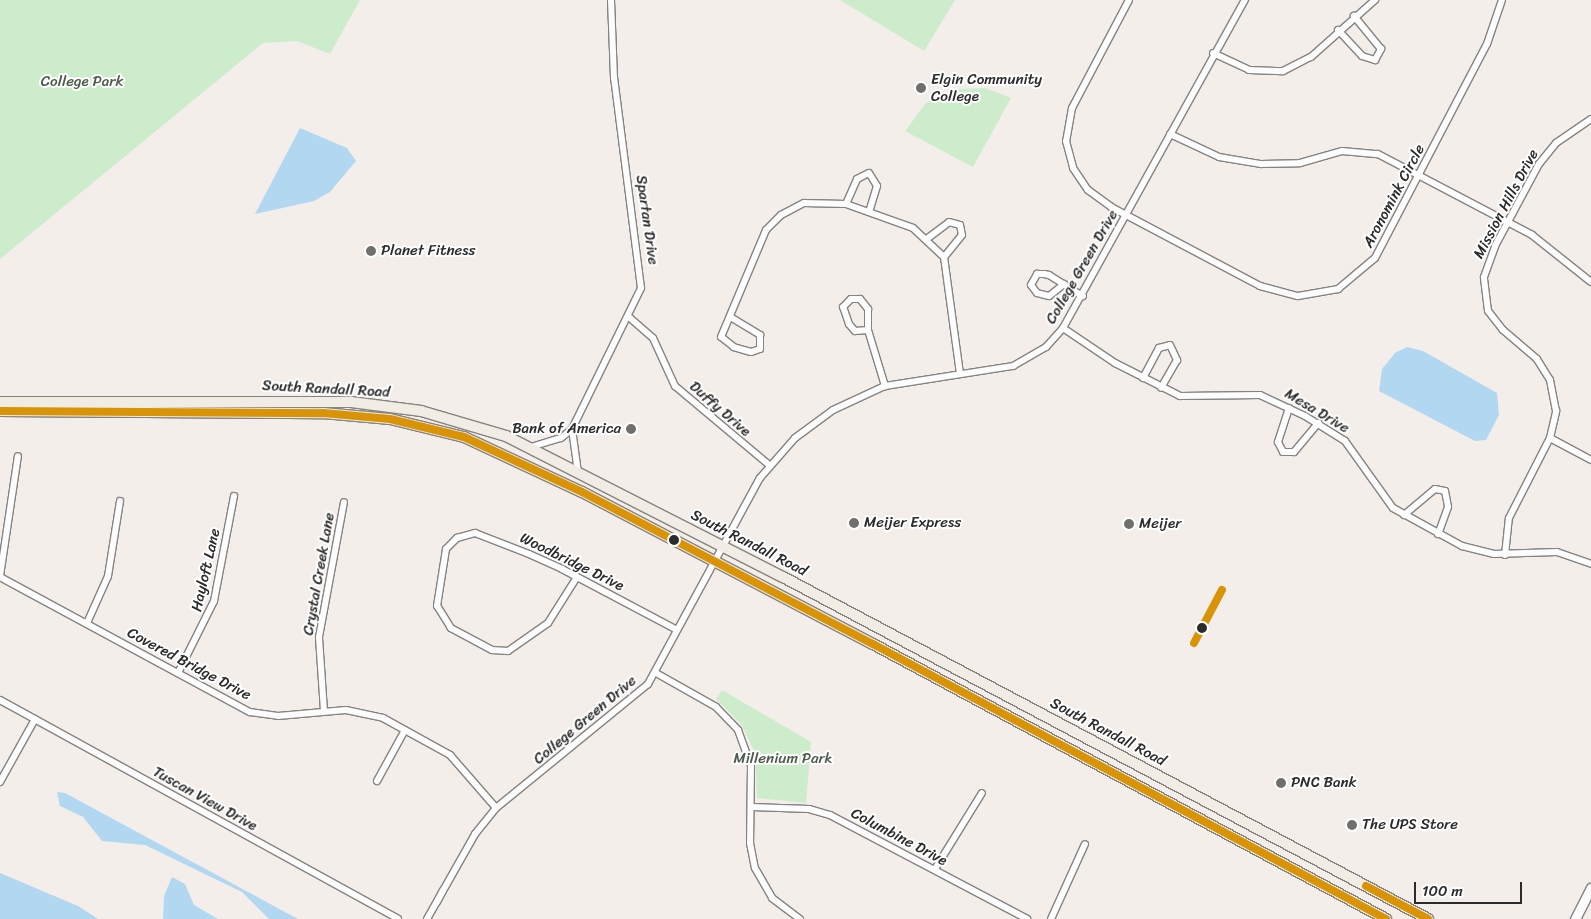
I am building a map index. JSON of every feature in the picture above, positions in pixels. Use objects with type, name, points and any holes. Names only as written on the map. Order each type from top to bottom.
[{"type":"main road","name":"South Randall Road","points":[[0,402],[359,402],[443,416],[531,446],[1428,919]]},
{"type":"main road","name":"South Randall Road","points":[[0,411],[290,412],[390,419],[492,448],[713,562],[1386,919]]},
{"type":"main road","points":[[1575,919],[1591,888]]},
{"type":"street","name":"Spartan Drive","points":[[572,429],[630,318],[641,288],[641,262],[614,78],[611,0]]},
{"type":"street","name":"Aronomink Circle","points":[[1129,0],[1072,108],[1066,141],[1073,168],[1088,190],[1126,215],[1268,290],[1319,295],[1338,289],[1369,266],[1487,44],[1502,0]]},
{"type":"street","name":"College Green Drive","points":[[427,919],[475,834],[496,808],[621,710],[656,673],[721,546],[768,465],[833,410],[885,386],[1021,362],[1046,347],[1063,328],[1083,296],[1213,52],[1245,0]]},
{"type":"street","points":[[1213,52],[1249,70],[1283,71],[1311,57],[1338,30],[1375,0]]},
{"type":"street","points":[[1338,30],[1362,56],[1375,60],[1381,49],[1354,16]]},
{"type":"street","name":"Mission Hills Drive","points":[[1505,555],[1508,518],[1550,438],[1556,411],[1550,380],[1537,359],[1495,322],[1482,294],[1488,258],[1548,150],[1591,119]]},
{"type":"street","points":[[1170,134],[1210,154],[1245,162],[1289,164],[1342,151],[1365,151],[1419,175],[1508,221],[1556,252],[1591,282]]},
{"type":"street","points":[[846,204],[857,179],[869,174],[877,186],[869,212]]},
{"type":"street","points":[[732,318],[760,335],[762,346],[751,352],[724,343],[721,337],[732,318],[772,223],[804,203],[846,204],[928,238],[944,258],[960,374]]},
{"type":"street","points":[[928,238],[949,222],[960,225],[962,235],[944,258]]},
{"type":"street","points":[[1064,284],[1049,296],[1037,293],[1031,285],[1034,277],[1044,274],[1064,284],[1083,296]]},
{"type":"street","points":[[868,330],[855,331],[848,324],[843,307],[851,299],[860,299],[868,309],[868,330],[885,386]]},
{"type":"street","name":"Duffy Drive","points":[[630,318],[653,338],[675,386],[768,465]]},
{"type":"street","name":"Mesa Drive","points":[[1063,328],[1161,388],[1189,398],[1260,395],[1318,423],[1345,441],[1382,498],[1404,515],[1438,534],[1473,550],[1505,555],[1557,552],[1591,564]]},
{"type":"street","points":[[1143,378],[1159,348],[1170,345],[1177,360],[1161,388]]},
{"type":"street","points":[[1289,408],[1278,442],[1283,452],[1294,452],[1318,423]]},
{"type":"street","points":[[531,446],[561,438],[572,429]]},
{"type":"street","points":[[572,429],[578,472]]},
{"type":"street","points":[[1550,438],[1591,460]]},
{"type":"street","points":[[0,576],[18,456]]},
{"type":"street","points":[[1404,515],[1435,489],[1445,491],[1448,506],[1438,534]]},
{"type":"street","name":"Hayloft Lane","points":[[178,674],[214,601],[234,496]]},
{"type":"street","points":[[87,623],[108,576],[120,501]]},
{"type":"street","name":"Crystal Creek Lane","points":[[324,711],[319,637],[344,502]]},
{"type":"street","name":"Woodbridge Drive","points":[[577,577],[548,624],[518,647],[498,652],[451,628],[439,613],[442,560],[453,541],[470,534],[485,536],[577,577],[677,630]]},
{"type":"street","name":"Covered Bridge Drive","points":[[0,576],[250,712],[278,716],[324,711],[370,714],[405,730],[454,759],[496,808]]},
{"type":"street","points":[[656,673],[716,707],[738,730],[751,765],[752,807],[750,843],[758,876],[772,898],[800,919]]},
{"type":"street","name":"Tuscan View Drive","points":[[0,700],[398,919]]},
{"type":"street","points":[[0,782],[35,719]]},
{"type":"street","points":[[377,781],[405,730]]},
{"type":"street","points":[[934,869],[982,794]]},
{"type":"street","name":"Columbine Drive","points":[[752,807],[820,812],[934,869],[1027,919]]},
{"type":"street","points":[[1051,919],[1084,844]]},
{"type":"green space","name":"College Park","points":[[0,0],[360,0],[330,54],[297,41],[263,43],[0,259]]},
{"type":"green space","points":[[840,0],[955,0],[924,51]]},
{"type":"green space","points":[[985,88],[1011,98],[973,167],[905,131],[926,103],[940,95],[958,89]]},
{"type":"green space","name":"Millenium Park","points":[[722,690],[811,742],[806,803],[757,798],[755,753],[742,725],[716,699]]},
{"type":"water","points":[[300,128],[347,148],[356,161],[330,192],[314,201],[255,214]]},
{"type":"water","points":[[1407,347],[1423,351],[1497,393],[1499,415],[1486,440],[1475,441],[1379,391],[1382,369],[1395,353]]},
{"type":"water","points":[[57,792],[65,793],[298,919],[269,919],[242,892],[145,845],[102,841],[83,817],[60,806]]},
{"type":"water","points":[[0,873],[78,906],[98,919],[0,919]]},
{"type":"water","points":[[172,877],[185,884],[194,905],[218,919],[163,919],[164,896]]},
{"type":"transit line","points":[[0,411],[323,413],[390,419],[464,437],[582,492],[873,644],[1386,919]]},
{"type":"transit line","points":[[1194,643],[1222,590]]},
{"type":"transit line","points":[[1366,886],[1428,919]]},
{"type":"place","name":"Elgin Community College","points":[[921,88]]},
{"type":"place","name":"Planet Fitness","points":[[371,251]]},
{"type":"place","name":"Bank of America","points":[[631,429]]},
{"type":"place","name":"Meijer Express","points":[[854,523]]},
{"type":"place","name":"Meijer","points":[[1129,524]]},
{"type":"place","name":"PNC Bank","points":[[1281,783]]},
{"type":"place","name":"The UPS Store","points":[[1352,825]]}]
